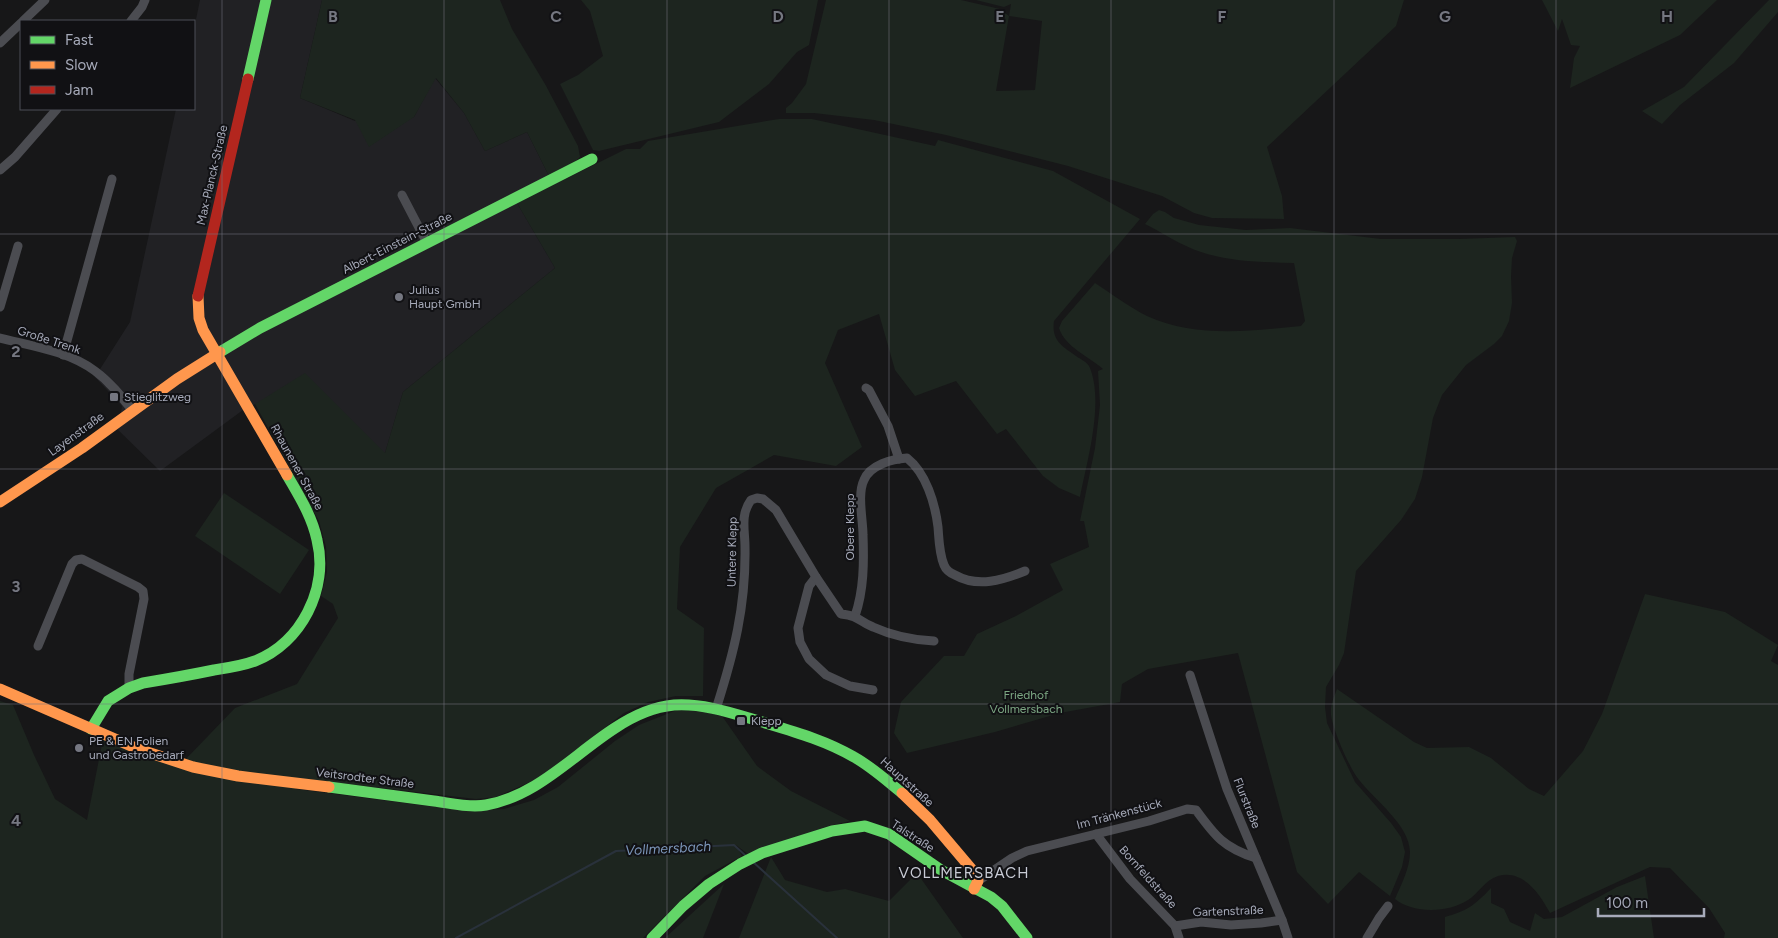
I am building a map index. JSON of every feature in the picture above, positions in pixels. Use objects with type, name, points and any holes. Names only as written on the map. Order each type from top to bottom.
[{"type":"street","points":[[24,20],[45,0]]},
{"type":"street","points":[[132,20],[145,0]]},
{"type":"street","name":"Max-Planck-Straße","points":[[217,354],[202,330],[198,312],[198,296],[266,0]]},
{"type":"street","points":[[0,43],[20,24]]},
{"type":"street","points":[[0,170],[15,157],[56,110]]},
{"type":"street","name":"Albert-Einstein-Straße","points":[[217,354],[260,328],[592,160]]},
{"type":"street","points":[[63,355],[112,179]]},
{"type":"street","points":[[402,195],[427,243]]},
{"type":"street","points":[[0,308],[18,246]]},
{"type":"street","name":"Große Trenk","points":[[0,338],[77,360],[95,371],[118,392],[132,410]]},
{"type":"street","name":"Layenstraße","points":[[0,502],[82,448],[132,410],[217,354]]},
{"type":"street","name":"Rhaunener Straße","points":[[91,729],[108,701],[129,688],[142,683],[256,661],[275,650],[291,636],[305,618],[315,597],[320,575],[320,555],[316,531],[305,506],[217,354]]},
{"type":"street","points":[[866,388],[869,390],[888,426],[899,459],[907,458],[921,473],[932,501],[945,567],[962,579],[981,583],[998,580],[1025,571]]},
{"type":"street","name":"Obere Klepp","points":[[855,616],[863,581],[864,537],[861,498],[863,481],[874,468],[899,459]]},
{"type":"street","name":"Untere Klepp","points":[[716,709],[728,671],[742,614],[745,570],[744,513],[752,500],[757,498],[763,499],[776,510],[816,577],[841,614],[855,616],[870,626],[888,634],[913,640],[934,641]]},
{"type":"street","points":[[38,646],[72,564],[76,560],[82,559],[138,587],[142,592],[144,600],[129,674],[129,688]]},
{"type":"street","points":[[816,577],[809,586],[798,628],[800,642],[809,659],[826,675],[850,686],[873,690]]},
{"type":"street","name":"Flurstraße","points":[[1190,675],[1227,789],[1288,938]]},
{"type":"street","name":"Veitsrodter Straße","points":[[0,688],[138,749],[192,767],[238,776],[460,804],[486,805],[510,798],[541,782],[612,730],[650,710],[678,704],[716,709]]},
{"type":"street","name":"Hauptstraße","points":[[716,709],[826,742],[856,757],[870,767],[915,804],[974,872],[976,885],[1002,906],[1027,938]]},
{"type":"street","name":"Im Tränkenstück","points":[[976,885],[1012,858],[1027,851],[1187,809],[1196,810],[1220,841],[1241,854],[1256,858]]},
{"type":"street","name":"Talstraße","points":[[652,938],[683,906],[703,889],[740,864],[762,853],[832,831],[865,826],[889,834],[922,858],[976,885]]},
{"type":"street","name":"Bornfeldstraße","points":[[1096,834],[1130,879],[1175,926],[1179,938]]},
{"type":"street","points":[[1368,938],[1388,906]]},
{"type":"street","name":"Gartenstraße","points":[[1175,926],[1201,922],[1230,925],[1282,920]]},
{"type":"shaded area","points":[[200,0],[322,0],[300,98],[355,121],[414,117],[435,78],[464,113],[485,151],[527,132],[550,178],[517,203],[555,268],[403,392],[385,453],[255,404],[243,410],[160,471],[110,422],[121,413],[122,406],[95,377],[130,322],[176,110],[195,110],[195,24]]},
{"type":"green space","points":[[322,0],[500,0],[512,29],[545,84],[578,146],[580,157],[571,166],[550,178],[527,132],[485,151],[464,113],[436,78],[414,117],[369,147],[355,120],[300,98]]},
{"type":"green space","points":[[581,0],[818,0],[809,45],[797,52],[769,84],[719,122],[599,151],[593,150],[560,84],[578,75],[603,56],[590,11]]},
{"type":"green space","points":[[826,0],[961,0],[1000,9],[1009,16],[1011,4],[1004,7],[976,0],[1404,0],[1396,26],[1267,147],[1282,196],[1284,219],[1212,218],[1194,213],[1162,196],[1068,166],[946,135],[874,120],[814,113],[786,113],[786,108],[806,84]],"holes":[[[1009,16],[1042,21],[1035,90],[996,91]]]},
{"type":"green space","points":[[1542,0],[1717,0],[1680,35],[1570,88],[1574,58],[1580,46],[1571,45],[1562,19],[1558,31]]},
{"type":"green space","points":[[1769,0],[1778,0],[1778,12],[1734,63],[1680,105],[1662,124],[1642,111],[1684,87]]},
{"type":"green space","points":[[779,119],[812,119],[935,146],[938,140],[1053,171],[1140,219],[1054,321],[1057,339],[1064,347],[1088,365],[1094,382],[1095,415],[1093,432],[1080,497],[1059,488],[1043,476],[1006,429],[997,434],[956,381],[915,396],[895,370],[879,314],[838,330],[825,363],[862,447],[836,466],[774,455],[716,488],[680,547],[677,609],[704,628],[703,696],[676,696],[648,702],[624,713],[539,778],[496,797],[476,799],[305,779],[296,789],[467,811],[504,809],[534,800],[558,787],[615,741],[639,725],[677,710],[698,710],[722,716],[757,766],[791,791],[850,821],[825,827],[748,854],[736,845],[742,856],[705,876],[643,938],[0,938],[0,701],[13,705],[55,799],[87,820],[103,739],[184,761],[235,708],[297,684],[338,618],[333,604],[321,596],[327,572],[326,547],[319,521],[255,404],[305,373],[385,453],[403,392],[555,268],[517,203],[626,149],[640,149],[648,141]]},
{"type":"green space","name":"Friedhof Vollmersbach","points":[[1159,210],[1174,218],[1199,225],[1246,230],[1290,228],[1381,239],[1515,237],[1517,241],[1512,258],[1512,303],[1509,321],[1502,336],[1466,365],[1442,395],[1433,418],[1422,477],[1415,499],[1401,520],[1356,571],[1344,653],[1326,687],[1325,707],[1327,723],[1355,782],[1401,837],[1405,852],[1402,867],[1390,896],[1359,872],[1328,904],[1297,872],[1238,653],[1148,669],[1122,684],[1120,702],[1060,713],[995,732],[907,753],[894,733],[901,702],[944,656],[964,656],[977,634],[1016,616],[1063,590],[1050,564],[1089,547],[1084,521],[1080,521],[1095,448],[1100,405],[1098,371],[1103,369],[1066,341],[1059,328],[1062,321],[1095,283],[1147,316],[1184,328],[1223,331],[1262,330],[1301,326],[1305,321],[1294,263],[1235,260],[1194,249],[1145,224]]},
{"type":"green space","points":[[224,493],[309,550],[280,594],[195,536]]},
{"type":"green space","points":[[1645,594],[1725,612],[1778,645],[1771,661],[1778,665],[1778,938],[1724,938],[1725,933],[1709,908],[1670,868],[1650,867],[1550,913],[1530,885],[1515,876],[1507,875],[1493,878],[1468,900],[1451,907],[1431,910],[1421,909],[1403,904],[1395,899],[1408,864],[1410,852],[1408,842],[1391,814],[1356,776],[1342,750],[1331,715],[1337,689],[1414,742],[1427,748],[1469,747],[1491,758],[1529,789],[1544,796],[1583,751],[1602,714]]},
{"type":"green space","points":[[771,857],[785,880],[827,892],[845,889],[889,901],[917,873],[963,938],[739,938]]},
{"type":"green space","points":[[1645,876],[1654,938],[1445,938],[1445,917],[1470,907],[1491,888],[1491,903],[1504,909],[1510,922],[1530,931],[1535,913],[1544,919],[1562,917],[1617,887]]},
{"type":"green space","points":[[724,884],[703,938],[665,938]]},
{"type":"waterway","name":"Vollmersbach","points":[[456,938],[616,851],[734,845],[746,856]]},
{"type":"waterway","name":"Vollmersbach","points":[[753,862],[837,938]]},
{"type":"traffic: fast","points":[[248,79],[266,0]]},
{"type":"traffic: fast","points":[[220,352],[260,328],[592,159]]},
{"type":"traffic: fast","points":[[91,729],[108,701],[129,688],[143,683],[235,667],[255,661],[271,653],[298,628],[308,612],[315,595],[320,559],[312,523],[305,506],[287,475]]},
{"type":"traffic: fast","points":[[329,787],[460,805],[486,805],[522,793],[538,784],[599,739],[636,716],[658,708],[685,705],[707,707],[728,712],[784,728],[820,741],[861,761],[902,793]]},
{"type":"traffic: fast","points":[[652,938],[683,906],[709,884],[740,864],[762,853],[832,831],[865,826],[889,834],[941,870],[991,897],[1002,906],[1027,938]]},
{"type":"traffic: slow","points":[[198,296],[199,318],[203,330],[287,475]]},
{"type":"traffic: slow","points":[[0,502],[82,448],[177,379],[220,352]]},
{"type":"traffic: slow","points":[[0,689],[138,749],[193,767],[238,776],[329,787]]},
{"type":"traffic: slow","points":[[902,793],[930,820],[974,872],[978,881],[974,889]]},
{"type":"traffic: jam","points":[[198,296],[248,79]]},
{"type":"place","name":"Julius Haupt GmbH","points":[[399,297]]},
{"type":"place","name":"Stieglitzweg","points":[[114,397]]},
{"type":"place","name":"Klepp","points":[[741,721]]},
{"type":"place","name":"PE & EN Folien und Gastrobedarf","points":[[79,748]]},
{"type":"district","name":"VOLLMERSBACH","points":[[964,873]]}]
